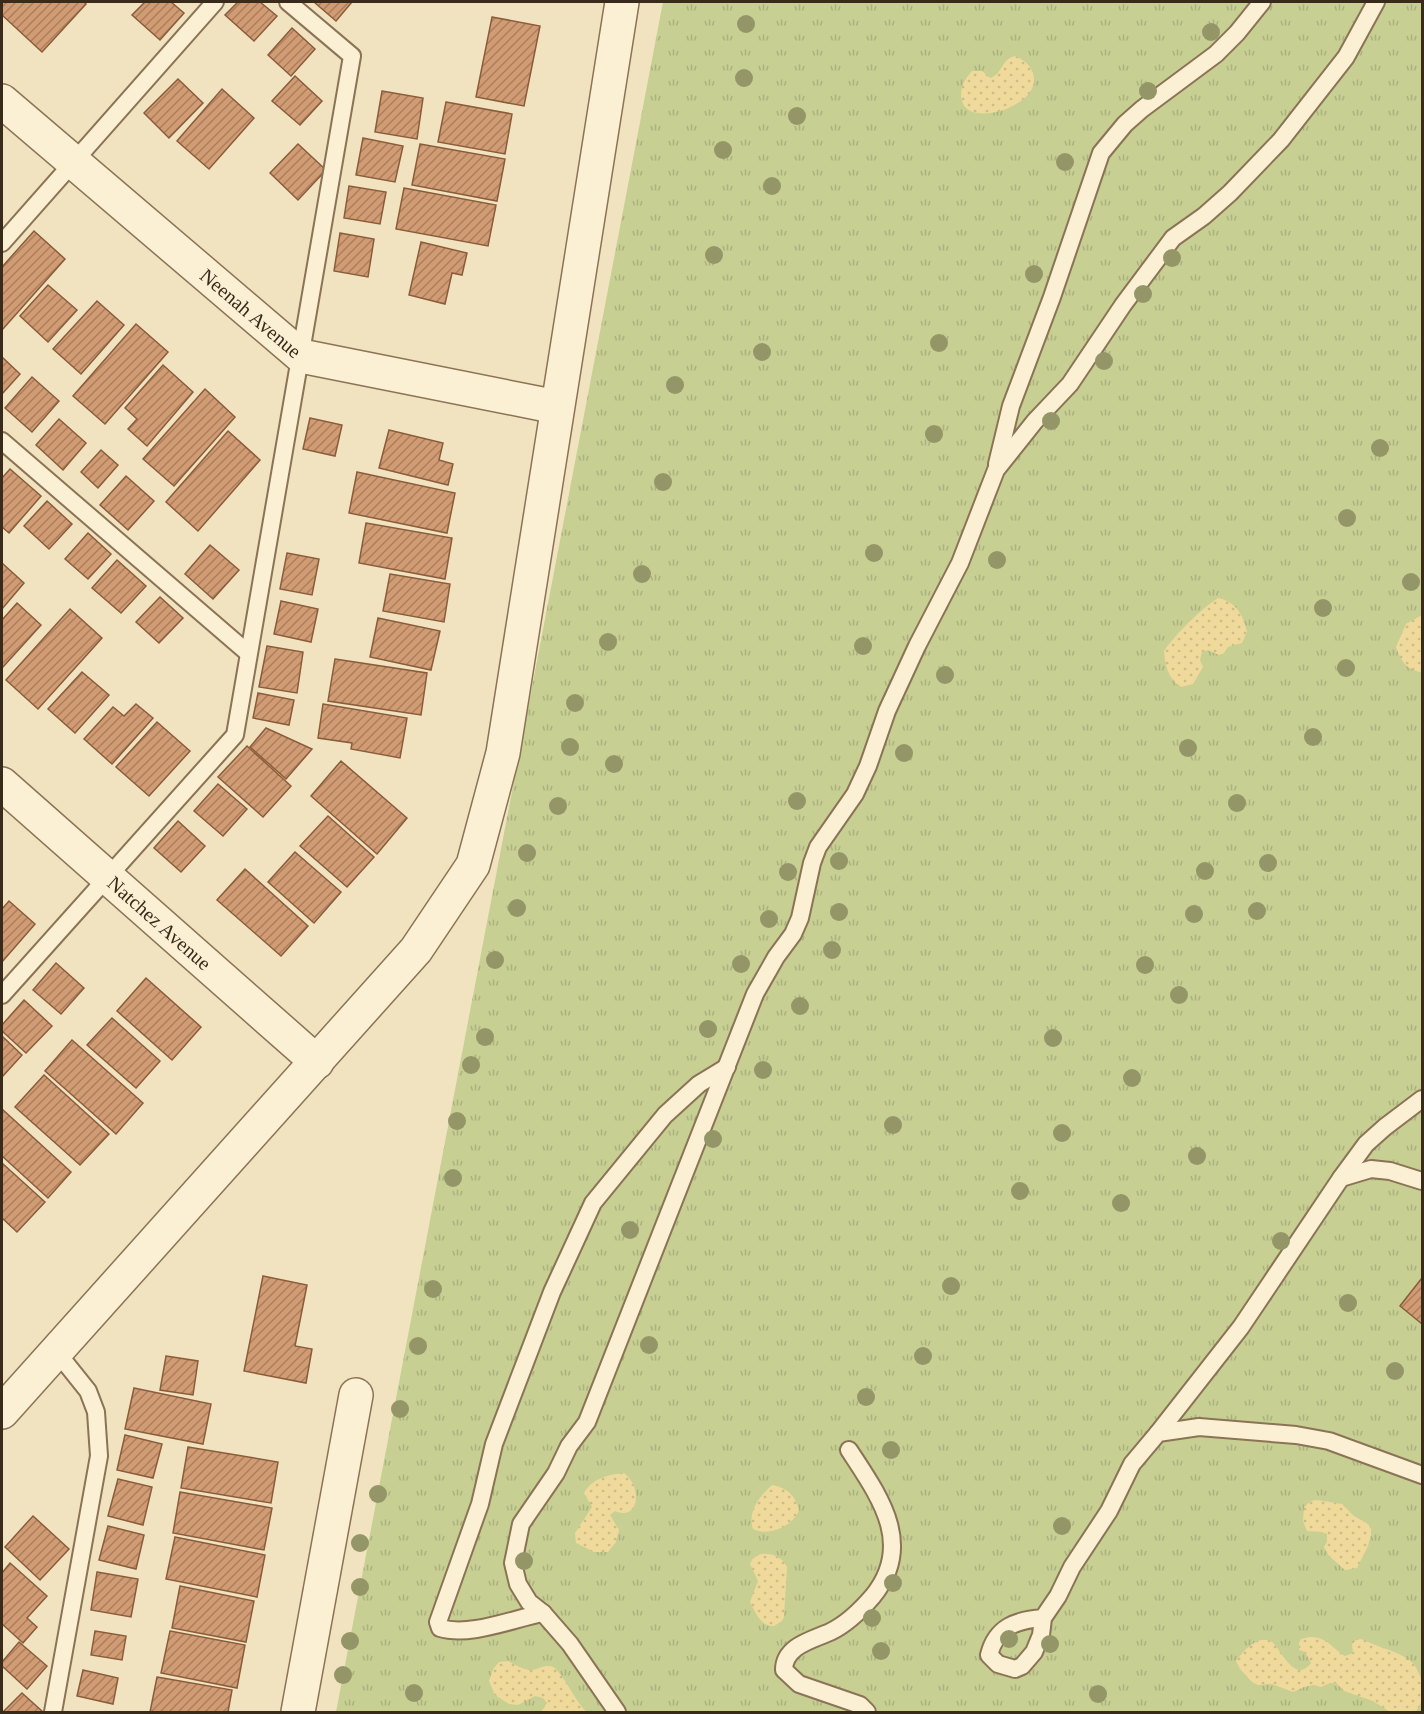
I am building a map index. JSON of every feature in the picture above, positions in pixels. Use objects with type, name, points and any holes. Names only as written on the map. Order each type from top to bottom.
[{"type":"street","points":[[2,1412],[416,950],[473,866],[503,753],[622,2]]},
{"type":"street","name":"Neenah Avenue","points":[[2,101],[301,356],[557,407]]},
{"type":"street","name":"Natchez Avenue","points":[[2,784],[317,1062]]},
{"type":"street","points":[[298,1713],[356,1395]]},
{"type":"lane","points":[[2,243],[214,2]]},
{"type":"lane","points":[[2,995],[235,735],[352,56],[288,2]]},
{"type":"lane","points":[[617,1713],[570,1644],[543,1612],[529,1602],[518,1584],[513,1563],[521,1524],[555,1473],[569,1446],[587,1422],[755,994],[776,957],[793,934],[800,918],[812,863],[818,847],[855,794],[868,766],[887,711],[917,646],[960,563],[996,470],[1011,406],[1052,297],[1101,153],[1125,124],[1142,109],[1216,54],[1237,33],[1262,2]]},
{"type":"lane","points":[[996,470],[1035,421],[1070,384],[1123,305],[1173,238],[1204,216],[1281,140],[1346,57],[1377,2]]},
{"type":"lane","points":[[2,441],[248,653]]},
{"type":"lane","points":[[543,1612],[477,1630],[450,1631],[440,1628],[438,1622],[480,1504],[494,1444],[552,1292],[593,1203],[665,1115],[699,1084],[727,1067]]},
{"type":"lane","points":[[1042,1618],[1058,1596],[1072,1567],[1109,1511],[1132,1464],[1241,1327],[1341,1178],[1366,1144],[1422,1099]]},
{"type":"lane","points":[[1341,1178],[1371,1169],[1390,1171],[1422,1181]]},
{"type":"lane","points":[[53,1713],[99,1456],[96,1412],[88,1391],[56,1351]]},
{"type":"lane","points":[[1158,1433],[1199,1427],[1296,1435],[1329,1442],[1422,1475]]},
{"type":"lane","points":[[849,1450],[878,1495],[886,1513],[892,1532],[892,1552],[888,1571],[877,1591],[866,1604],[834,1630],[789,1653],[784,1662],[784,1670],[799,1684],[860,1705],[867,1713]]},
{"type":"green space","points":[[663,2],[1422,2],[1422,1712],[336,1712]]},
{"type":"sand","points":[[1015,56],[1025,62],[1032,71],[1034,83],[1029,94],[1019,103],[991,113],[978,113],[968,109],[962,101],[961,93],[972,71],[982,71],[990,78],[1007,60]]},
{"type":"sand","points":[[1218,598],[1230,602],[1238,610],[1247,632],[1242,643],[1228,647],[1224,653],[1219,655],[1208,650],[1202,652],[1200,660],[1203,667],[1193,684],[1181,687],[1168,671],[1164,651],[1189,622]]},
{"type":"sand","points":[[1422,615],[1422,672],[1412,670],[1405,664],[1396,647],[1406,624]]},
{"type":"sand","points":[[624,1473],[634,1486],[636,1501],[629,1512],[615,1511],[610,1515],[619,1530],[616,1542],[608,1552],[594,1552],[576,1543],[575,1533],[592,1507],[584,1493],[601,1478]]},
{"type":"sand","points":[[772,1485],[790,1493],[799,1510],[792,1521],[773,1531],[753,1529],[753,1510],[759,1499]]},
{"type":"sand","points":[[1311,1501],[1342,1504],[1354,1516],[1368,1524],[1371,1529],[1368,1546],[1357,1568],[1345,1570],[1329,1556],[1324,1547],[1327,1534],[1307,1531],[1303,1521],[1304,1507]]},
{"type":"sand","points":[[761,1554],[776,1556],[787,1567],[784,1617],[774,1626],[762,1621],[750,1602],[758,1581],[750,1564],[753,1558]]},
{"type":"sand","points":[[1310,1637],[1325,1641],[1345,1656],[1353,1653],[1352,1644],[1361,1639],[1403,1656],[1419,1672],[1422,1691],[1419,1707],[1415,1712],[1390,1712],[1373,1701],[1344,1691],[1336,1683],[1321,1687],[1314,1685],[1304,1687],[1293,1692],[1272,1684],[1258,1685],[1240,1669],[1236,1661],[1251,1645],[1267,1640],[1272,1642],[1294,1668],[1305,1669],[1311,1663],[1305,1652],[1299,1650],[1299,1643],[1301,1639]]},
{"type":"sand","points":[[508,1661],[530,1670],[553,1667],[587,1712],[541,1712],[547,1703],[543,1698],[535,1696],[518,1705],[509,1704],[495,1695],[489,1681],[493,1669],[499,1662]]},
{"type":"building","points":[[2,2],[84,2],[86,4],[42,52],[2,15]]},
{"type":"building","points":[[145,2],[171,2],[184,13],[160,40],[132,15]]},
{"type":"building","points":[[238,2],[260,2],[277,16],[254,41],[225,15]]},
{"type":"building","points":[[314,2],[352,2],[336,21]]},
{"type":"building","points":[[492,17],[540,26],[524,106],[476,97]]},
{"type":"building","points":[[292,28],[315,49],[291,76],[268,55]]},
{"type":"building","points":[[295,76],[322,101],[300,125],[272,101]]},
{"type":"building","points":[[178,79],[203,103],[169,138],[144,113]]},
{"type":"building","points":[[222,89],[254,118],[209,169],[177,141]]},
{"type":"building","points":[[382,91],[423,98],[417,139],[375,132]]},
{"type":"building","points":[[446,102],[512,114],[505,154],[438,142]]},
{"type":"building","points":[[363,138],[403,146],[395,182],[356,175]]},
{"type":"building","points":[[298,144],[326,170],[298,200],[270,173]]},
{"type":"building","points":[[420,144],[505,159],[497,201],[412,185]]},
{"type":"building","points":[[349,186],[386,192],[380,224],[344,218]]},
{"type":"building","points":[[404,188],[496,205],[488,246],[396,229]]},
{"type":"building","points":[[34,231],[65,259],[2,330],[2,267]]},
{"type":"building","points":[[340,233],[374,239],[368,277],[334,271]]},
{"type":"building","points":[[421,242],[467,253],[462,275],[452,273],[445,304],[409,295]]},
{"type":"building","points":[[48,285],[77,310],[48,342],[20,316]]},
{"type":"building","points":[[97,301],[124,325],[81,374],[53,349]]},
{"type":"building","points":[[136,324],[168,352],[105,424],[73,396]]},
{"type":"building","points":[[2,357],[20,374],[2,394]]},
{"type":"building","points":[[163,365],[193,392],[147,446],[128,429],[137,419],[125,408]]},
{"type":"building","points":[[32,377],[59,401],[32,432],[5,408]]},
{"type":"building","points":[[205,389],[235,417],[174,486],[143,459]]},
{"type":"building","points":[[310,418],[342,425],[335,456],[303,449]]},
{"type":"building","points":[[59,419],[86,443],[63,470],[36,445]]},
{"type":"building","points":[[389,430],[443,443],[439,460],[453,464],[448,485],[379,468]]},
{"type":"building","points":[[228,431],[260,460],[198,531],[166,502]]},
{"type":"building","points":[[101,450],[118,465],[98,488],[81,472]]},
{"type":"building","points":[[10,469],[41,496],[9,533],[2,527],[2,478]]},
{"type":"building","points":[[357,472],[455,493],[447,533],[349,513]]},
{"type":"building","points":[[126,476],[154,501],[128,530],[100,505]]},
{"type":"building","points":[[47,501],[72,524],[49,549],[24,526]]},
{"type":"building","points":[[366,523],[452,538],[445,579],[359,563]]},
{"type":"building","points":[[88,533],[111,554],[88,579],[65,559]]},
{"type":"building","points":[[210,545],[239,570],[213,599],[185,574]]},
{"type":"building","points":[[287,553],[319,559],[312,595],[280,589]]},
{"type":"building","points":[[117,560],[146,586],[121,613],[92,588]]},
{"type":"building","points":[[2,563],[24,583],[2,609]]},
{"type":"building","points":[[390,574],[450,584],[444,622],[383,611]]},
{"type":"building","points":[[160,597],[183,618],[159,643],[136,622]]},
{"type":"building","points":[[281,601],[318,609],[311,642],[274,634]]},
{"type":"building","points":[[17,603],[41,625],[2,668],[2,620]]},
{"type":"building","points":[[70,609],[102,638],[38,709],[6,680]]},
{"type":"building","points":[[378,618],[440,631],[431,670],[370,657]]},
{"type":"building","points":[[267,646],[303,652],[297,693],[259,687]]},
{"type":"building","points":[[335,659],[427,673],[421,715],[328,701]]},
{"type":"building","points":[[82,672],[109,695],[75,733],[48,709]]},
{"type":"building","points":[[258,693],[294,700],[289,725],[253,718]]},
{"type":"building","points":[[136,704],[153,718],[112,764],[84,739],[113,707],[124,716]]},
{"type":"building","points":[[323,704],[407,718],[400,758],[351,749],[352,743],[318,738]]},
{"type":"building","points":[[157,722],[190,751],[149,796],[116,767]]},
{"type":"building","points":[[266,728],[312,749],[286,779],[250,747]]},
{"type":"building","points":[[247,746],[291,786],[263,817],[218,777]]},
{"type":"building","points":[[341,761],[407,818],[377,854],[311,796]]},
{"type":"building","points":[[218,784],[247,809],[223,836],[194,811]]},
{"type":"building","points":[[328,816],[374,857],[347,887],[300,846]]},
{"type":"building","points":[[178,821],[205,846],[181,872],[154,848]]},
{"type":"building","points":[[295,852],[341,892],[314,923],[268,882]]},
{"type":"building","points":[[245,869],[308,926],[281,956],[217,900]]},
{"type":"building","points":[[9,901],[35,924],[2,962],[2,909]]},
{"type":"building","points":[[56,963],[84,988],[61,1014],[33,990]]},
{"type":"building","points":[[146,978],[201,1027],[172,1060],[117,1011]]},
{"type":"building","points":[[24,1000],[52,1026],[26,1053],[2,1031],[2,1025]]},
{"type":"building","points":[[112,1018],[160,1061],[136,1088],[87,1045]]},
{"type":"building","points":[[2,1036],[22,1055],[2,1077]]},
{"type":"building","points":[[72,1040],[143,1103],[116,1134],[45,1071]]},
{"type":"building","points":[[44,1075],[109,1134],[80,1165],[15,1107]]},
{"type":"building","points":[[2,1109],[71,1172],[48,1198],[2,1156]]},
{"type":"building","points":[[2,1163],[45,1202],[17,1232],[2,1218]]},
{"type":"building","points":[[263,1276],[307,1285],[295,1346],[312,1349],[306,1383],[244,1371]]},
{"type":"building","points":[[1422,1278],[1422,1324],[1400,1306]]},
{"type":"building","points":[[166,1356],[198,1361],[193,1395],[160,1390]]},
{"type":"building","points":[[134,1388],[211,1404],[203,1444],[125,1429]]},
{"type":"building","points":[[125,1435],[162,1444],[153,1478],[117,1470]]},
{"type":"building","points":[[188,1447],[278,1462],[271,1503],[181,1488]]},
{"type":"building","points":[[118,1479],[152,1487],[143,1525],[108,1516]]},
{"type":"building","points":[[180,1492],[272,1508],[264,1550],[173,1533]]},
{"type":"building","points":[[33,1516],[69,1549],[40,1580],[5,1547]]},
{"type":"building","points":[[108,1526],[144,1535],[136,1569],[99,1560]]},
{"type":"building","points":[[175,1537],[265,1555],[257,1597],[166,1579]]},
{"type":"building","points":[[10,1563],[47,1596],[27,1618],[37,1627],[23,1643],[2,1624],[2,1573]]},
{"type":"building","points":[[97,1572],[138,1579],[131,1617],[91,1610]]},
{"type":"building","points":[[180,1586],[254,1601],[246,1642],[172,1628]]},
{"type":"building","points":[[95,1631],[126,1636],[122,1660],[91,1655]]},
{"type":"building","points":[[170,1631],[245,1645],[237,1688],[161,1673]]},
{"type":"building","points":[[19,1642],[47,1666],[27,1689],[2,1666],[2,1662]]},
{"type":"building","points":[[83,1670],[118,1678],[113,1704],[77,1696]]},
{"type":"building","points":[[157,1677],[232,1690],[228,1712],[150,1712]]},
{"type":"building","points":[[22,1693],[43,1712],[3,1712]]}]
